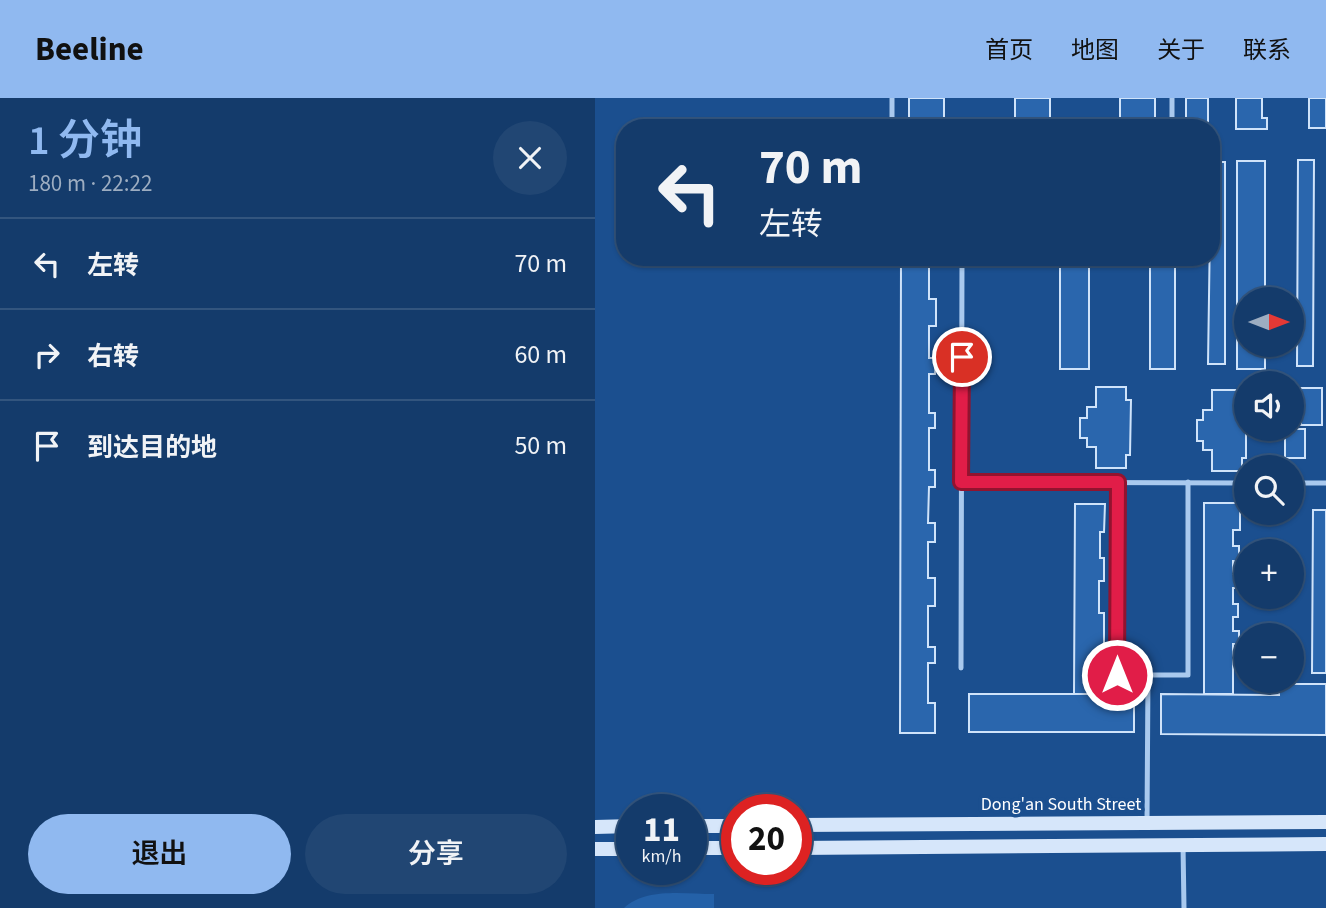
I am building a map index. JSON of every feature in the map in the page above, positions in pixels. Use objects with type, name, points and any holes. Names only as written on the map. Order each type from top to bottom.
[{"type":"main road","name":"Dong'an South Street","points":[[812,825],[1326,822]]},
{"type":"main road","points":[[595,827],[616,827]]},
{"type":"main road","points":[[812,848],[1326,844]]},
{"type":"main road","points":[[595,849],[616,849]]},
{"type":"lane","points":[[892,98],[892,119]]},
{"type":"lane","points":[[1172,98],[1172,119]]},
{"type":"lane","points":[[961,668],[962,266]]},
{"type":"lane","points":[[961,482],[1234,483]]},
{"type":"lane","points":[[1118,482],[1117,675],[1188,675],[1188,482]]},
{"type":"lane","points":[[1304,483],[1326,483]]},
{"type":"lane","points":[[1147,823],[1148,675]]},
{"type":"lane","points":[[1184,845],[1184,908]]},
{"type":"shaded area","points":[[655,894],[714,894],[714,908],[624,908],[633,901]]},
{"type":"building","points":[[909,98],[944,98],[944,119],[909,119]]},
{"type":"building","points":[[1015,98],[1050,98],[1050,119],[1015,119]]},
{"type":"building","points":[[1120,98],[1155,98],[1155,119],[1120,119]]},
{"type":"building","points":[[1186,98],[1208,98],[1208,119],[1186,119]]},
{"type":"building","points":[[1236,98],[1262,98],[1262,118],[1267,118],[1267,129],[1236,129]]},
{"type":"building","points":[[1309,98],[1326,98],[1326,128],[1309,128]]},
{"type":"building","points":[[1298,160],[1314,160],[1313,366],[1297,366],[1297,357],[1304,357],[1304,287],[1297,287]]},
{"type":"building","points":[[1237,161],[1265,161],[1265,287],[1237,287]]},
{"type":"building","points":[[1220,162],[1225,162],[1225,364],[1208,364],[1209,266],[1220,266]]},
{"type":"building","points":[[901,266],[929,266],[929,299],[936,299],[936,326],[929,326],[929,358],[936,358],[935,374],[929,374],[929,413],[935,413],[935,428],[929,428],[929,470],[935,470],[935,487],[929,487],[928,523],[935,523],[935,542],[928,542],[928,578],[935,578],[935,606],[928,606],[928,647],[935,647],[935,663],[928,663],[928,703],[935,703],[935,733],[900,733]]},
{"type":"building","points":[[1060,266],[1089,266],[1089,369],[1060,369]]},
{"type":"building","points":[[1150,266],[1175,266],[1175,369],[1150,369]]},
{"type":"building","points":[[1237,357],[1265,357],[1265,369],[1237,369]]},
{"type":"building","points":[[1096,387],[1126,387],[1126,400],[1131,400],[1130,455],[1126,455],[1126,468],[1096,468],[1096,447],[1087,447],[1087,438],[1080,438],[1080,418],[1087,418],[1087,407],[1096,407]]},
{"type":"building","points":[[1304,388],[1322,388],[1322,425],[1304,425]]},
{"type":"building","points":[[1212,390],[1234,390],[1234,441],[1246,441],[1246,455],[1234,455],[1234,471],[1212,471],[1212,450],[1203,450],[1203,441],[1197,441],[1197,420],[1203,420],[1203,410],[1212,410]]},
{"type":"building","points":[[1305,429],[1305,458],[1304,455],[1285,455],[1285,441],[1304,441]]},
{"type":"building","points":[[1204,503],[1234,503],[1234,525],[1240,525],[1240,530],[1233,530],[1233,604],[1234,609],[1238,609],[1238,617],[1233,617],[1233,694],[1204,694]]},
{"type":"building","points":[[1075,504],[1105,504],[1104,532],[1100,532],[1100,558],[1104,558],[1104,581],[1099,581],[1099,613],[1104,613],[1104,694],[1074,694]]},
{"type":"building","points":[[1313,510],[1326,510],[1326,673],[1312,673]]},
{"type":"building","points":[[1304,684],[1326,684],[1326,735],[1161,734],[1161,694],[1304,693]]},
{"type":"building","points":[[969,694],[1134,694],[1134,732],[969,732]]},
{"type":"route","points":[[962,357],[961,482],[1118,482],[1117,675]]}]
